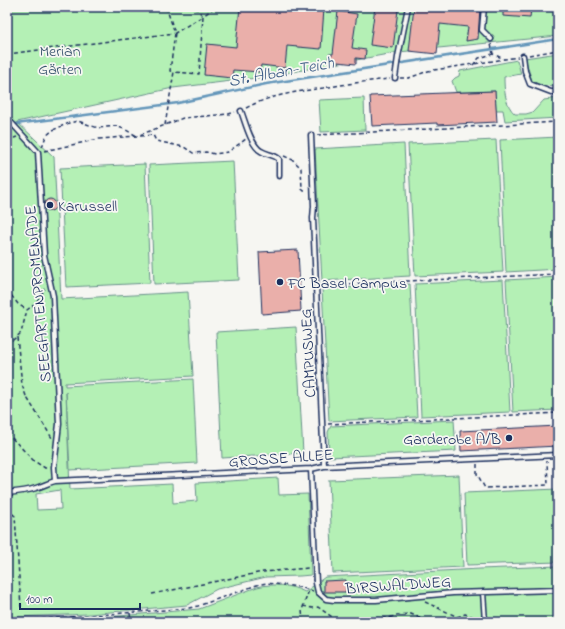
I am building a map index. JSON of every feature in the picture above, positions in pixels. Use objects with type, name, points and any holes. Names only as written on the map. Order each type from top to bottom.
[{"type":"lane","points":[[395,78],[408,7]]},
{"type":"lane","points":[[484,7],[482,30],[491,39]]},
{"type":"lane","points":[[523,56],[525,70],[530,84],[551,92],[558,92]]},
{"type":"lane","points":[[241,111],[254,145],[260,151],[275,156],[279,159],[280,176]]},
{"type":"lane","points":[[7,118],[38,152]]},
{"type":"lane","name":"CAMPUSWEG","points":[[311,135],[314,206],[312,218],[324,466]]},
{"type":"lane","name":"SEEGARTENPROMENADE","points":[[38,152],[44,255],[53,296],[59,424],[54,467],[55,481]]},
{"type":"lane","name":"GROSSE ALLEE","points":[[7,493],[24,492],[55,481],[310,469],[324,466],[476,458],[558,455]]},
{"type":"lane","points":[[310,469],[315,568],[318,592]]},
{"type":"lane","name":"BIRSWALDWEG","points":[[318,592],[326,599],[376,600],[453,593],[558,590]]},
{"type":"lane","points":[[483,592],[483,622]]},
{"type":"path","points":[[166,7],[175,33],[170,71],[199,74],[203,16],[195,7]]},
{"type":"path","points":[[7,54],[175,33],[215,7]]},
{"type":"path","points":[[491,39],[493,54]]},
{"type":"path","points":[[38,152],[46,136],[53,130],[78,121],[98,128],[116,126],[137,136],[183,118],[229,114],[241,111],[258,101],[280,94],[369,81],[409,78],[428,71],[473,65],[558,50]]},
{"type":"path","points":[[473,65],[478,58],[493,54],[505,59]]},
{"type":"path","points":[[165,125],[174,72]]},
{"type":"path","points":[[311,135],[558,122]]},
{"type":"path","points":[[38,152],[99,139],[153,135],[156,141],[184,147],[193,153],[206,152],[215,154],[228,152],[250,136]]},
{"type":"path","points":[[7,137],[14,138],[22,136]]},
{"type":"path","points":[[275,156],[282,156],[293,160],[301,168],[302,189],[304,192],[313,191]]},
{"type":"path","points":[[316,286],[558,274]]},
{"type":"path","points":[[7,345],[21,333],[27,310],[35,304],[49,283]]},
{"type":"path","points":[[7,290],[18,304],[27,310]]},
{"type":"path","points":[[17,337],[22,385],[26,396],[57,444]]},
{"type":"path","points":[[322,424],[558,413]]},
{"type":"path","points":[[7,432],[34,461],[45,468],[54,467]]},
{"type":"path","points":[[476,458],[477,474],[485,488],[548,485],[547,455]]},
{"type":"path","points":[[7,509],[15,516],[21,607]]},
{"type":"path","points":[[152,594],[263,572],[315,568]]},
{"type":"path","points":[[7,622],[130,613],[198,606],[257,585],[267,583],[281,584],[318,592]]},
{"type":"path","points":[[303,622],[302,610],[309,590]]},
{"type":"path","points":[[415,596],[466,622]]},
{"type":"path","points":[[303,606],[312,608],[318,607],[332,617],[343,621],[359,621],[411,614],[424,620],[448,621],[465,614],[483,622]]},
{"type":"path","points":[[130,613],[131,622]]},
{"type":"path","points":[[310,622],[315,622]]},
{"type":"green space","name":"Merian Gärten","points":[[7,7],[558,7],[558,36],[399,52],[265,77],[173,88],[17,122],[54,157],[61,299],[188,292],[193,376],[65,383],[65,386],[193,379],[197,463],[70,470],[66,392],[70,489],[172,484],[173,503],[197,501],[196,483],[278,478],[279,495],[308,494],[311,575],[266,577],[217,589],[187,605],[89,614],[16,617],[27,622],[7,622]],"holes":[[[60,490],[61,509],[37,510],[36,494]]]},
{"type":"green space","points":[[558,53],[558,85],[542,86],[532,81],[525,58]]},
{"type":"green space","points":[[517,60],[521,74],[504,77],[504,87],[509,106],[515,114],[526,114],[533,112],[544,100],[558,98],[558,118],[505,121],[503,110],[496,110],[495,91],[456,92],[452,81],[459,76],[460,71]]},
{"type":"green space","points":[[364,98],[365,130],[321,132],[319,100]]},
{"type":"green space","points":[[558,137],[558,269],[506,272],[500,140]]},
{"type":"green space","points":[[496,140],[503,272],[415,276],[408,144]]},
{"type":"green space","points":[[404,144],[410,276],[322,281],[315,149]]},
{"type":"green space","points":[[233,161],[239,280],[154,284],[149,165]]},
{"type":"green space","points":[[145,164],[150,283],[66,287],[60,168]]},
{"type":"green space","points":[[558,277],[558,410],[513,412],[506,280]]},
{"type":"green space","points":[[503,280],[510,412],[421,416],[415,284]]},
{"type":"green space","points":[[410,284],[417,417],[329,421],[322,289]]},
{"type":"green space","points":[[296,327],[303,453],[222,458],[216,332]]},
{"type":"green space","points":[[454,420],[456,451],[329,457],[328,432],[331,426]]},
{"type":"green space","points":[[459,475],[463,567],[333,573],[329,480]]},
{"type":"green space","points":[[558,489],[558,562],[467,565],[464,493]]},
{"type":"green space","points":[[558,566],[558,622],[27,622],[96,618],[199,609],[257,587],[269,585],[282,585],[305,592],[325,577]]},
{"type":"building","points":[[240,7],[301,7],[324,9],[321,49],[287,46],[285,68],[261,65],[260,72],[233,70],[232,78],[204,75],[207,44],[236,47]]},
{"type":"building","points":[[375,7],[398,10],[393,48],[370,45]]},
{"type":"building","points":[[414,7],[480,7],[478,39],[466,41],[468,27],[440,24],[437,54],[409,51]]},
{"type":"building","points":[[503,7],[531,7],[530,18],[503,16]]},
{"type":"building","points":[[338,11],[357,14],[352,48],[366,50],[365,59],[356,58],[356,64],[328,61],[329,54],[333,54]]},
{"type":"building","points":[[495,91],[497,122],[372,126],[370,96]]},
{"type":"building","name":"Karussell","points":[[48,199],[52,199],[56,205],[52,211],[48,211],[44,207],[44,203]]},
{"type":"building","name":"FC Basel Campus","points":[[298,250],[301,311],[262,314],[259,252]]},
{"type":"building","name":"Garderobe A/B","points":[[558,426],[558,446],[461,451],[460,431]]},
{"type":"building","points":[[346,580],[346,592],[324,592],[324,581]]},
{"type":"waterway","name":"St. Alban-Teich","points":[[8,125],[178,103],[266,84],[558,39]]},
{"type":"place","name":"Karussell","points":[[50,205]]},
{"type":"place","name":"FC Basel Campus","points":[[280,282]]},
{"type":"place","name":"Garderobe A/B","points":[[509,438]]}]
